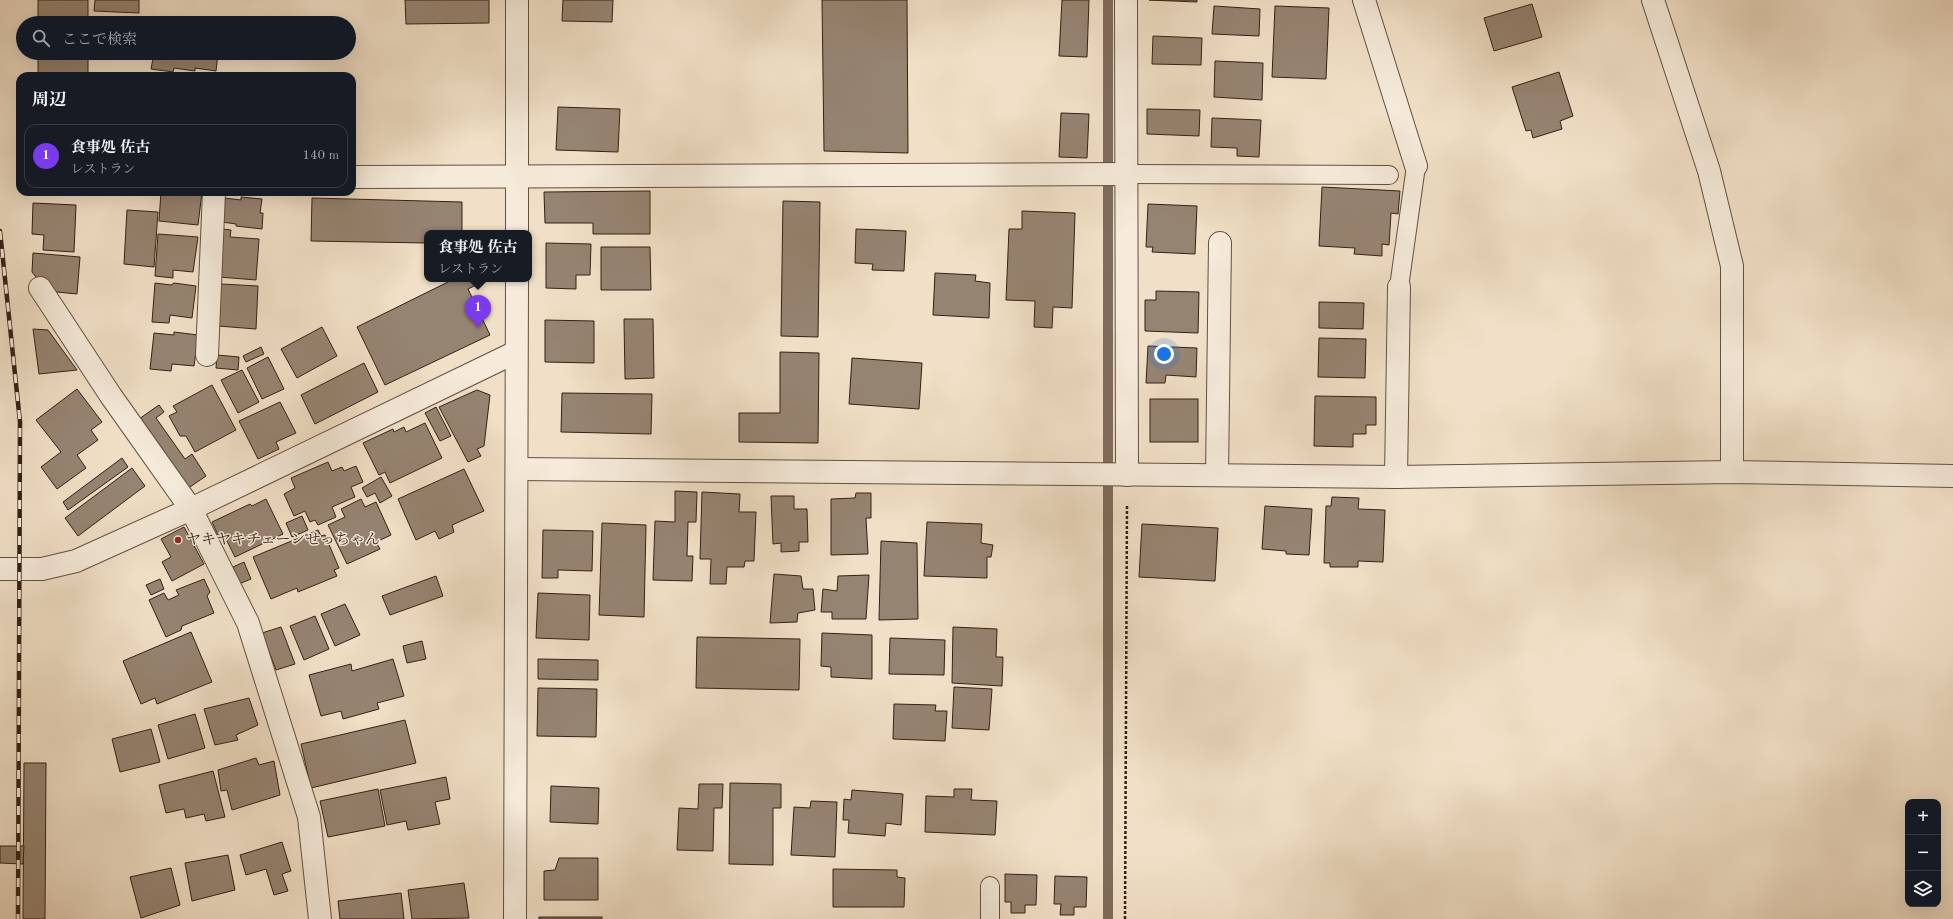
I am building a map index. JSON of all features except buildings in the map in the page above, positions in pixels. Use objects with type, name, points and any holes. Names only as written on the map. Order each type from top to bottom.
[{"type":"street","points":[[517,0],[517,230]]},
{"type":"street","points":[[1126,0],[1127,475]]},
{"type":"street","points":[[1364,0],[1416,166]]},
{"type":"street","points":[[1653,0],[1709,171],[1732,266],[1732,472]]},
{"type":"street","points":[[356,177],[1127,174]]},
{"type":"street","points":[[207,355],[214,196]]},
{"type":"street","points":[[1217,475],[1220,243]]},
{"type":"street","points":[[515,919],[517,282]]},
{"type":"street","points":[[1396,477],[1399,287]]},
{"type":"street","points":[[40,288],[111,396],[191,509],[248,623],[309,817],[320,919]]},
{"type":"street","points":[[0,569],[42,569],[76,561],[191,509],[516,352]]},
{"type":"street","points":[[517,469],[1396,477],[1732,472],[1953,476]]},
{"type":"lane","points":[[1399,287],[1416,166]]},
{"type":"lane","points":[[1127,174],[1389,175]]},
{"type":"lane","points":[[990,886],[990,919]]},
{"type":"path","points":[[1125,919],[1127,475]]},
{"type":"waterway","points":[[1108,0],[1108,919]]},
{"type":"railway","points":[[0,231],[20,422],[18,919]]},
{"type":"place","name":"食事処 佐古","points":[[478,328]]},
{"type":"place","name":"ヤキヤキチェーンせっちゃん","points":[[178,540]]}]
